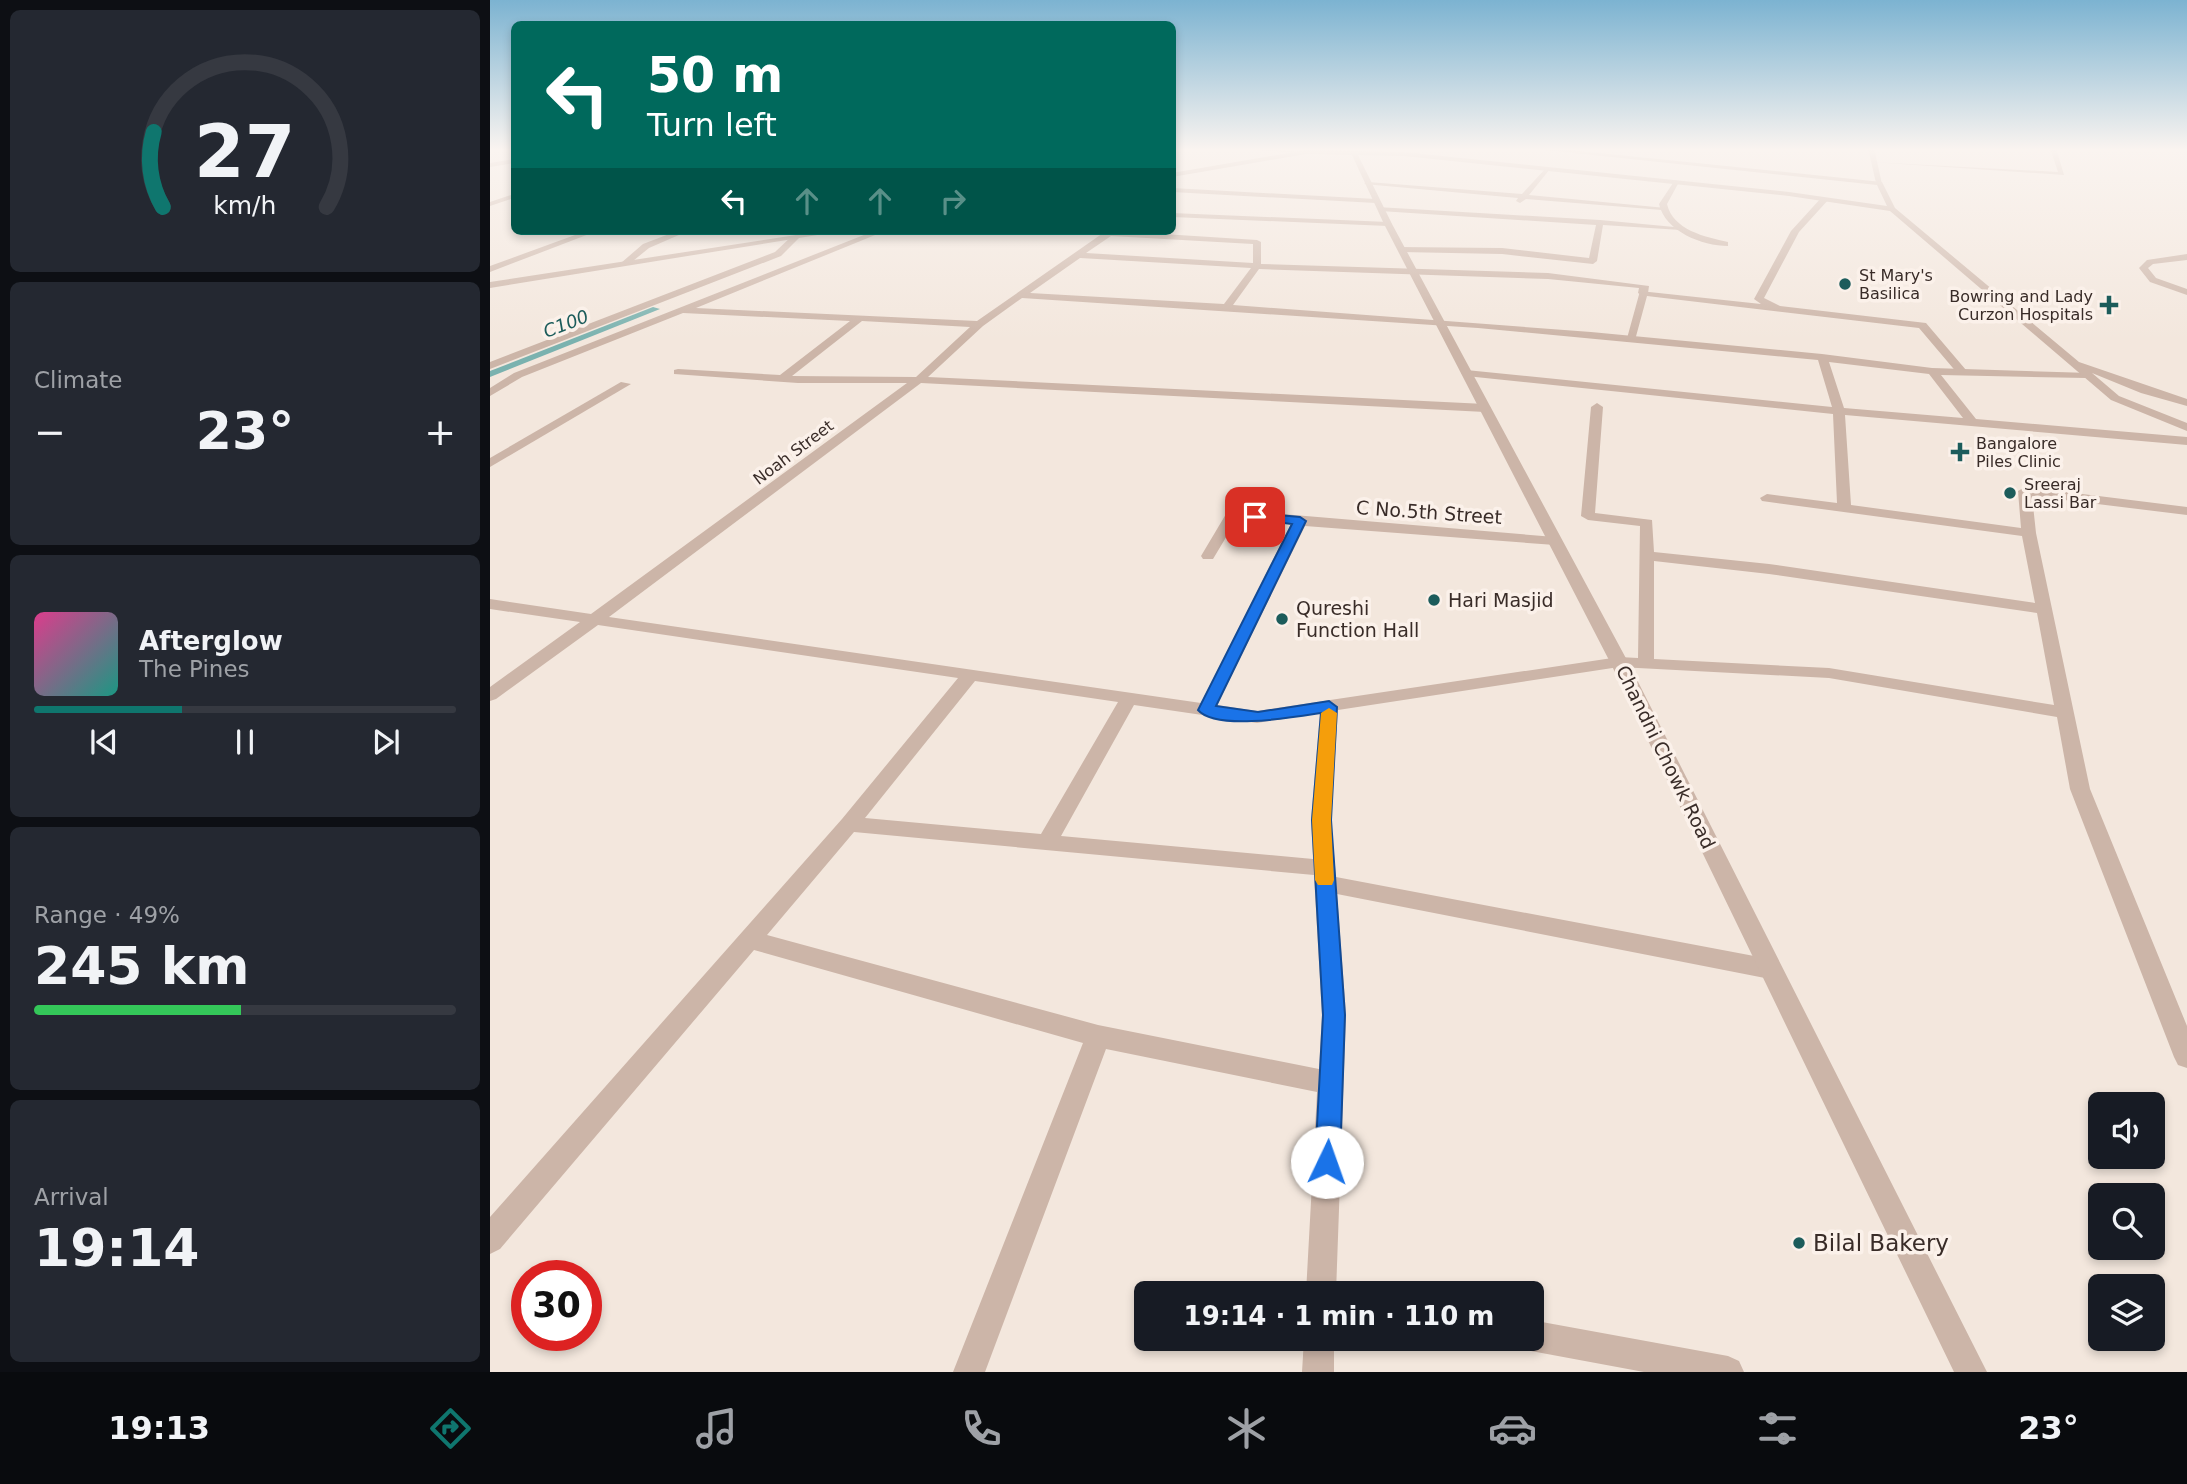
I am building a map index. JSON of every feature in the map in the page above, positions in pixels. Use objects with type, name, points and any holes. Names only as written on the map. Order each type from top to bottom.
[{"type":"street","points":[[1261,219],[1266,212]]},
{"type":"street","points":[[1176,215],[1261,219],[1319,212]]},
{"type":"street","name":"Chandni Chowk Road","points":[[1382,212],[1619,662],[1971,1372]]},
{"type":"street","points":[[1463,212],[1681,228]]},
{"type":"street","points":[[1511,216],[1513,212]]},
{"type":"street","points":[[1666,212],[1695,238],[1725,244]]},
{"type":"street","points":[[1813,212],[1795,231],[1759,299],[1778,307],[1918,320]]},
{"type":"street","points":[[1896,212],[2115,398],[2186,430]]},
{"type":"street","points":[[1227,307],[1257,266],[1257,242],[1269,223],[1261,219]]},
{"type":"street","points":[[1401,249],[1502,251],[1593,261],[1600,222]]},
{"type":"street","points":[[490,269],[582,235]]},
{"type":"street","points":[[625,263],[646,246],[674,235]]},
{"type":"street","points":[[490,285],[813,235]]},
{"type":"street","points":[[490,393],[518,375],[676,310],[871,235]]},
{"type":"street","name":"Noah Street","points":[[490,695],[919,380],[979,324],[1107,235]]},
{"type":"street","points":[[1155,235],[1257,242]]},
{"type":"street","points":[[490,366],[778,254],[795,238]]},
{"type":"street","points":[[1077,255],[1257,266],[1548,276],[1644,286],[1630,340]]},
{"type":"street","points":[[490,257],[518,259]]},
{"type":"street","points":[[2187,257],[2150,262],[2143,268],[2153,280],[2187,292]]},
{"type":"street","points":[[1643,293],[1922,325],[1962,372]]},
{"type":"street","points":[[1021,295],[1438,320],[1822,357],[1932,371],[2087,375]]},
{"type":"street","points":[[676,310],[979,324]]},
{"type":"street","points":[[782,379],[859,319]]},
{"type":"street","points":[[2063,356],[2145,391],[2187,403]]},
{"type":"street","points":[[1822,357],[1839,411],[1844,510]]},
{"type":"street","points":[[1932,371],[1972,422]]},
{"type":"street","points":[[678,372],[782,379],[919,380],[1485,408]]},
{"type":"street","points":[[1466,373],[1839,411],[2187,441]]},
{"type":"street","points":[[490,463],[625,384]]},
{"type":"street","points":[[1597,407],[1588,516],[1647,523],[1646,663]]},
{"type":"street","points":[[2187,511],[2025,491],[2029,533],[2080,789],[2187,1057]]},
{"type":"street","points":[[1767,498],[2029,533]]},
{"type":"street","name":"C No.5th Street","points":[[1208,556],[1233,514],[1555,541]]},
{"type":"street","points":[[1206,710],[1300,521]]},
{"type":"street","points":[[1646,556],[1769,569],[2045,608]]},
{"type":"street","points":[[490,604],[1258,718],[1619,662],[1829,673],[2064,712]]},
{"type":"street","points":[[490,1239],[849,824],[971,674]]},
{"type":"street","points":[[1047,842],[1129,698]]},
{"type":"street","points":[[1322,1281],[1334,1015],[1321,820],[1329,707]]},
{"type":"street","points":[[849,824],[1047,842],[1324,875],[1770,968]]},
{"type":"street","points":[[749,939],[1098,1036],[1331,1083]]},
{"type":"street","points":[[969,1372],[1098,1036]]},
{"type":"street","points":[[1544,1337],[1728,1372]]},
{"type":"street","points":[[1318,1372],[1319,1351]]},
{"type":"waterway","name":"C100","points":[[490,374],[656,309]]},
{"type":"slow traffic","points":[[1325,880],[1321,820],[1329,713]]},
{"type":"place","name":"St Mary's Basilica","points":[[1845,284]]},
{"type":"place","name":"Bowring and Lady Curzon Hospitals","points":[[2109,305]]},
{"type":"place","name":"Bangalore Piles Clinic","points":[[1960,452]]},
{"type":"place","name":"Sreeraj Lassi Bar","points":[[2010,493]]},
{"type":"place","name":"Hari Masjid","points":[[1434,600]]},
{"type":"place","name":"Qureshi Function Hall","points":[[1282,619]]},
{"type":"place","name":"Bilal Bakery","points":[[1799,1243]]},
{"type":"route","points":[[1255,517],[1300,521],[1206,710],[1258,718],[1329,707],[1321,820],[1334,1015],[1327,1162]]}]
